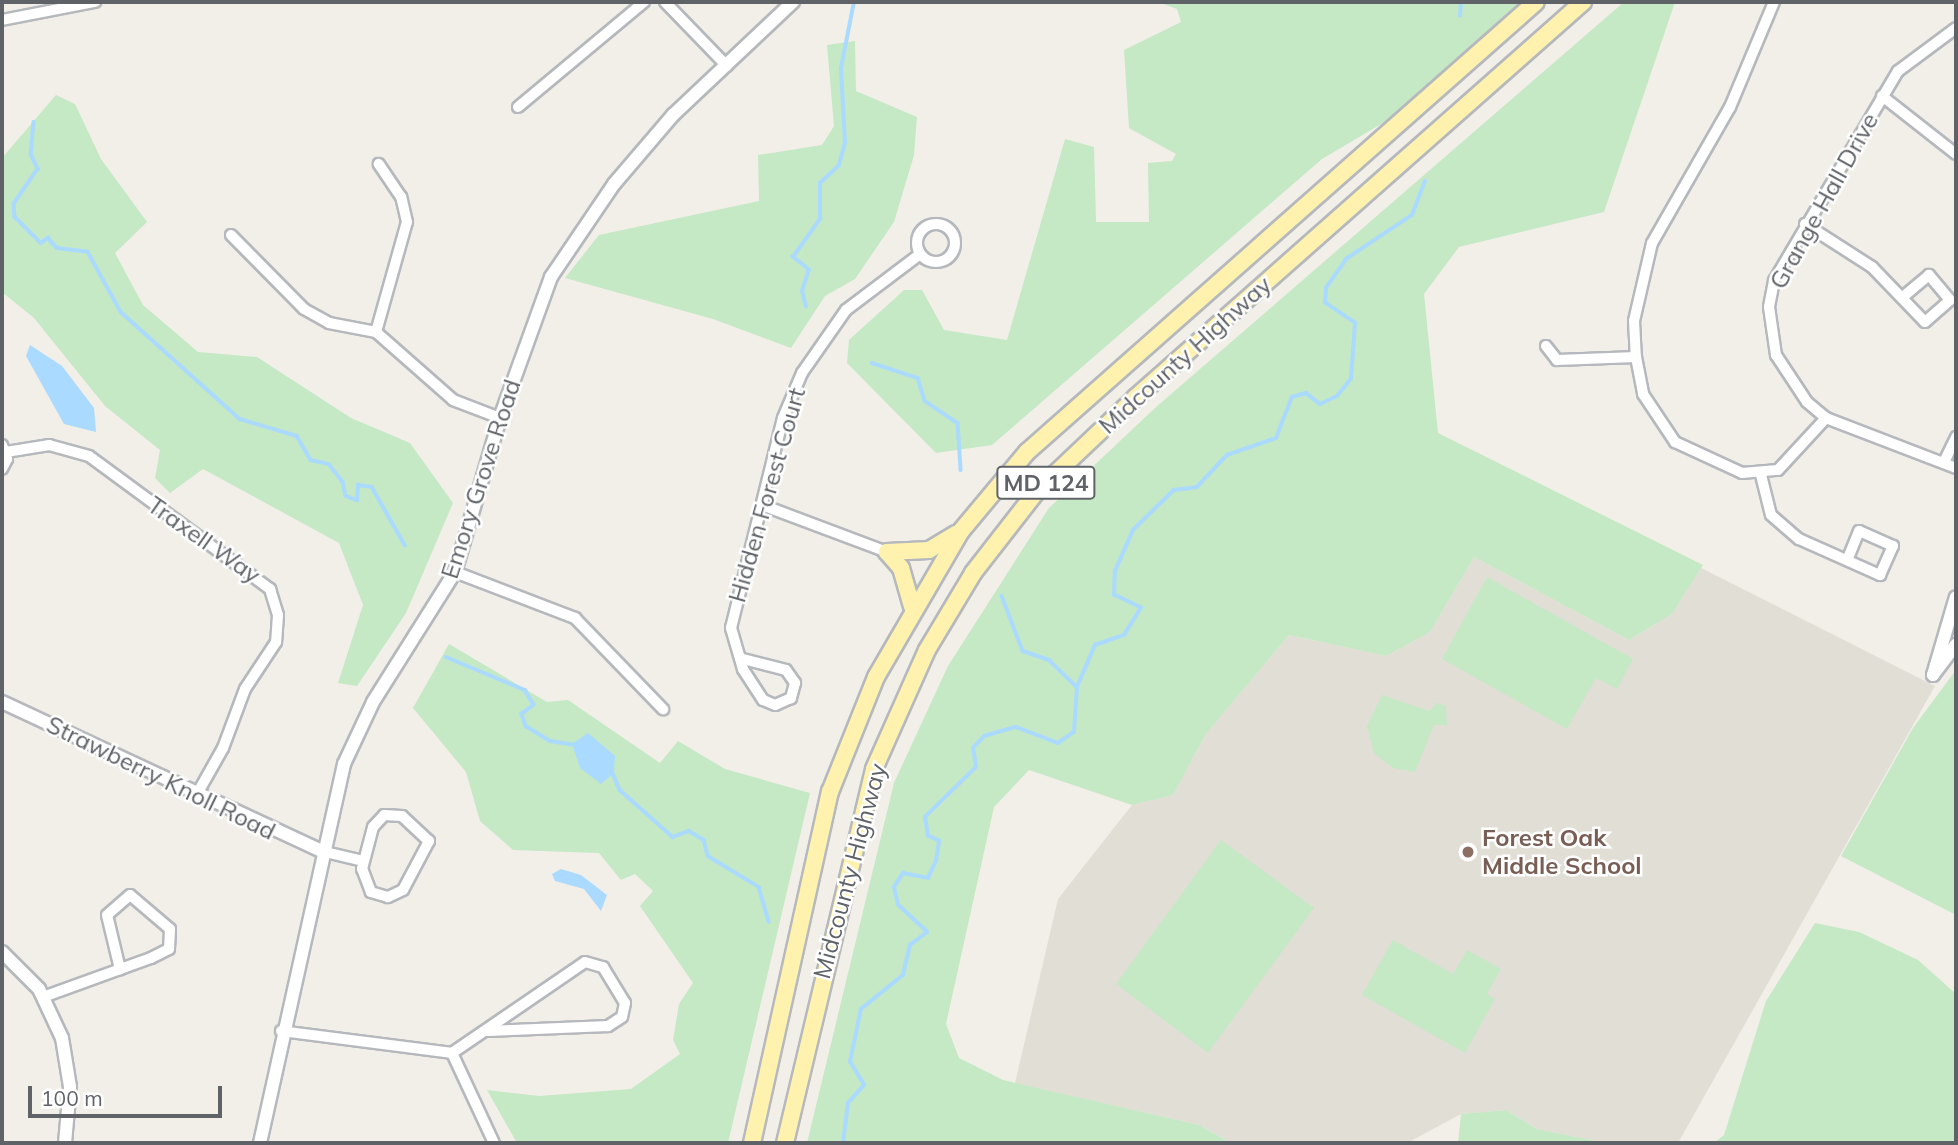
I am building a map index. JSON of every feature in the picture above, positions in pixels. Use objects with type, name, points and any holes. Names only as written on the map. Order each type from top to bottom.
[{"type":"main road","name":"Midcounty Highway","points":[[752,1143],[830,792],[912,606],[961,531],[1027,453],[1536,2]]},
{"type":"main road","name":"Midcounty Highway","points":[[785,1143],[874,769],[927,650],[973,573],[1036,492],[1135,398],[1583,2]]},
{"type":"main road","points":[[887,552],[929,550],[961,531]]},
{"type":"main road","points":[[887,552],[901,568],[912,606]]},
{"type":"street","points":[[2,20],[95,2]]},
{"type":"street","points":[[517,107],[644,2]]},
{"type":"street","points":[[665,2],[727,66]]},
{"type":"street","name":"Emory Grove Road","points":[[260,1143],[281,1031],[321,851],[355,737],[455,572],[529,329],[571,242],[673,115],[793,2]]},
{"type":"street","points":[[1774,2],[1730,107],[1652,243],[1634,321],[1636,357],[1643,394],[1675,442],[1707,462],[1761,475],[1792,460],[1826,418]]},
{"type":"street","name":"Grange Hall Drive","points":[[1956,28],[1916,52],[1882,96],[1774,281],[1770,330],[1786,380],[1826,418],[1956,468]]},
{"type":"street","points":[[1882,96],[1956,154]]},
{"type":"street","points":[[376,332],[407,222],[401,197],[379,164]]},
{"type":"street","points":[[1805,224],[1872,267],[1925,322],[1950,300],[1928,275],[1903,297]]},
{"type":"street","points":[[231,235],[304,309],[329,323],[376,332],[453,400],[500,418]]},
{"type":"street","name":"Hidden Forest Court","points":[[743,659],[786,670],[794,683],[791,698],[775,705],[763,699],[747,680],[732,621],[783,418],[817,348],[846,310],[920,254]]},
{"type":"street","points":[[1546,346],[1557,360],[1636,357]]},
{"type":"street","points":[[1944,462],[1956,437]]},
{"type":"street","name":"Traxell Way","points":[[2,469],[4,448],[49,445],[89,456],[255,574],[274,595],[274,647],[245,689],[223,748],[196,796]]},
{"type":"street","points":[[1761,475],[1771,515],[1783,528],[1847,560],[1880,575],[1893,546],[1860,531],[1847,560]]},
{"type":"street","points":[[762,505],[887,552]]},
{"type":"street","points":[[455,572],[575,618],[663,709]]},
{"type":"street","points":[[1956,597],[1933,675],[1956,645]]},
{"type":"street","name":"Strawberry Knoll Road","points":[[2,702],[196,796],[321,851]]},
{"type":"street","points":[[385,814],[402,816],[428,836],[427,853],[397,895],[372,892],[363,861],[374,824],[385,814]]},
{"type":"street","points":[[321,851],[363,861]]},
{"type":"street","points":[[43,997],[164,953],[173,940],[167,926],[130,895],[121,896],[107,915],[120,968]]},
{"type":"street","points":[[2,951],[43,997],[68,1064],[65,1143]]},
{"type":"street","points":[[281,1031],[452,1053],[488,1031],[579,963],[603,967],[624,998],[622,1017],[611,1026],[488,1031]]},
{"type":"street","points":[[452,1053],[494,1143]]},
{"type":"shaded area","name":"Forest Oak Middle School","points":[[1474,557],[1629,640],[1672,614],[1701,568],[1935,686],[1678,1143],[1606,1143],[1537,1129],[1506,1110],[1461,1114],[1407,1143],[1231,1143],[1199,1125],[1015,1083],[1058,899],[1132,805],[1173,795],[1206,734],[1289,635],[1386,656],[1430,632]]},
{"type":"green space","points":[[1158,2],[1536,2],[1425,98],[1322,159],[992,445],[936,453],[847,363],[849,340],[904,290],[922,290],[944,330],[1007,340],[1065,139],[1094,147],[1096,222],[1149,222],[1148,163],[1172,161],[1176,154],[1129,128],[1124,50],[1181,22],[1177,9]]},
{"type":"green space","points":[[1624,2],[1675,2],[1604,212],[1459,247],[1424,294],[1438,433],[1703,565],[1672,614],[1629,640],[1474,557],[1430,632],[1386,656],[1289,635],[1206,734],[1173,795],[1132,805],[1029,770],[994,807],[946,1024],[959,1058],[1003,1080],[1199,1125],[1231,1143],[807,1143],[894,783],[948,666],[1049,508],[1155,408]]},
{"type":"green space","points":[[855,41],[856,91],[917,117],[914,155],[894,222],[855,279],[825,296],[791,348],[713,319],[565,278],[599,235],[759,201],[758,155],[822,145],[834,126],[827,45]]},
{"type":"green space","points":[[56,95],[75,104],[101,159],[147,222],[115,253],[143,305],[198,352],[257,357],[351,418],[410,443],[453,503],[406,613],[357,686],[338,683],[363,605],[339,543],[203,469],[170,493],[155,478],[160,450],[105,406],[34,318],[2,292],[2,158]]},
{"type":"green space","points":[[1487,577],[1633,659],[1617,689],[1596,678],[1567,729],[1442,659]]},
{"type":"green space","points":[[449,644],[547,702],[568,700],[660,763],[678,741],[725,769],[810,793],[728,1143],[517,1143],[487,1090],[539,1096],[631,1089],[680,1054],[673,1040],[679,1004],[693,983],[640,906],[653,891],[635,874],[621,880],[599,853],[513,850],[480,821],[466,772],[413,708]]},
{"type":"green space","points":[[1956,670],[1956,915],[1841,856],[1913,728]]},
{"type":"green space","points":[[1382,695],[1429,711],[1437,703],[1446,706],[1447,725],[1434,725],[1415,772],[1393,768],[1374,753],[1367,726]]},
{"type":"green space","points":[[1221,840],[1314,908],[1208,1053],[1116,984]]},
{"type":"green space","points":[[1815,923],[1859,932],[1918,960],[1956,994],[1956,1143],[1714,1143],[1724,1135],[1766,1001]]},
{"type":"green space","points":[[1393,940],[1453,974],[1467,950],[1501,969],[1487,994],[1495,999],[1465,1053],[1362,995]]},
{"type":"green space","points":[[1506,1110],[1537,1129],[1606,1143],[1458,1143],[1461,1114]]},
{"type":"water","points":[[30,345],[62,366],[94,408],[96,432],[64,424],[26,356]]},
{"type":"water","points":[[588,733],[615,756],[614,773],[601,784],[580,768],[572,744]]},
{"type":"water","points":[[561,869],[581,875],[607,895],[601,911],[584,889],[555,881],[552,874]]},
{"type":"waterway","points":[[806,307],[802,291],[809,270],[793,257],[820,219],[820,183],[839,165],[845,143],[841,68],[854,2]]},
{"type":"waterway","points":[[1460,16],[1461,2]]},
{"type":"waterway","points":[[34,122],[31,154],[38,169],[14,204],[15,217],[41,243],[48,238],[57,248],[88,252],[121,312],[240,419],[297,436],[311,460],[329,464],[343,482],[346,496],[357,500],[358,485],[372,487],[405,545]]},
{"type":"waterway","points":[[843,1143],[848,1103],[864,1085],[850,1062],[861,1009],[903,975],[910,945],[927,932],[898,905],[894,887],[903,873],[928,878],[936,861],[939,841],[928,836],[925,817],[976,767],[973,748],[984,736],[1016,727],[1058,743],[1074,732],[1077,687],[1095,645],[1124,635],[1141,608],[1114,595],[1115,571],[1133,530],[1174,490],[1197,487],[1227,455],[1276,438],[1292,397],[1306,393],[1320,404],[1337,396],[1351,379],[1355,323],[1325,303],[1326,288],[1346,259],[1412,215],[1425,181]]},
{"type":"waterway","points":[[872,363],[918,378],[925,401],[958,423],[961,470]]},
{"type":"waterway","points":[[1002,596],[1023,651],[1049,660],[1077,687]]},
{"type":"waterway","points":[[446,657],[525,690],[534,705],[522,714],[526,726],[550,741],[574,745]]},
{"type":"waterway","points":[[612,771],[620,790],[673,837],[689,831],[704,840],[708,856],[759,887],[769,922]]},
{"type":"place","name":"Forest Oak Middle School","points":[[1468,852]]}]
